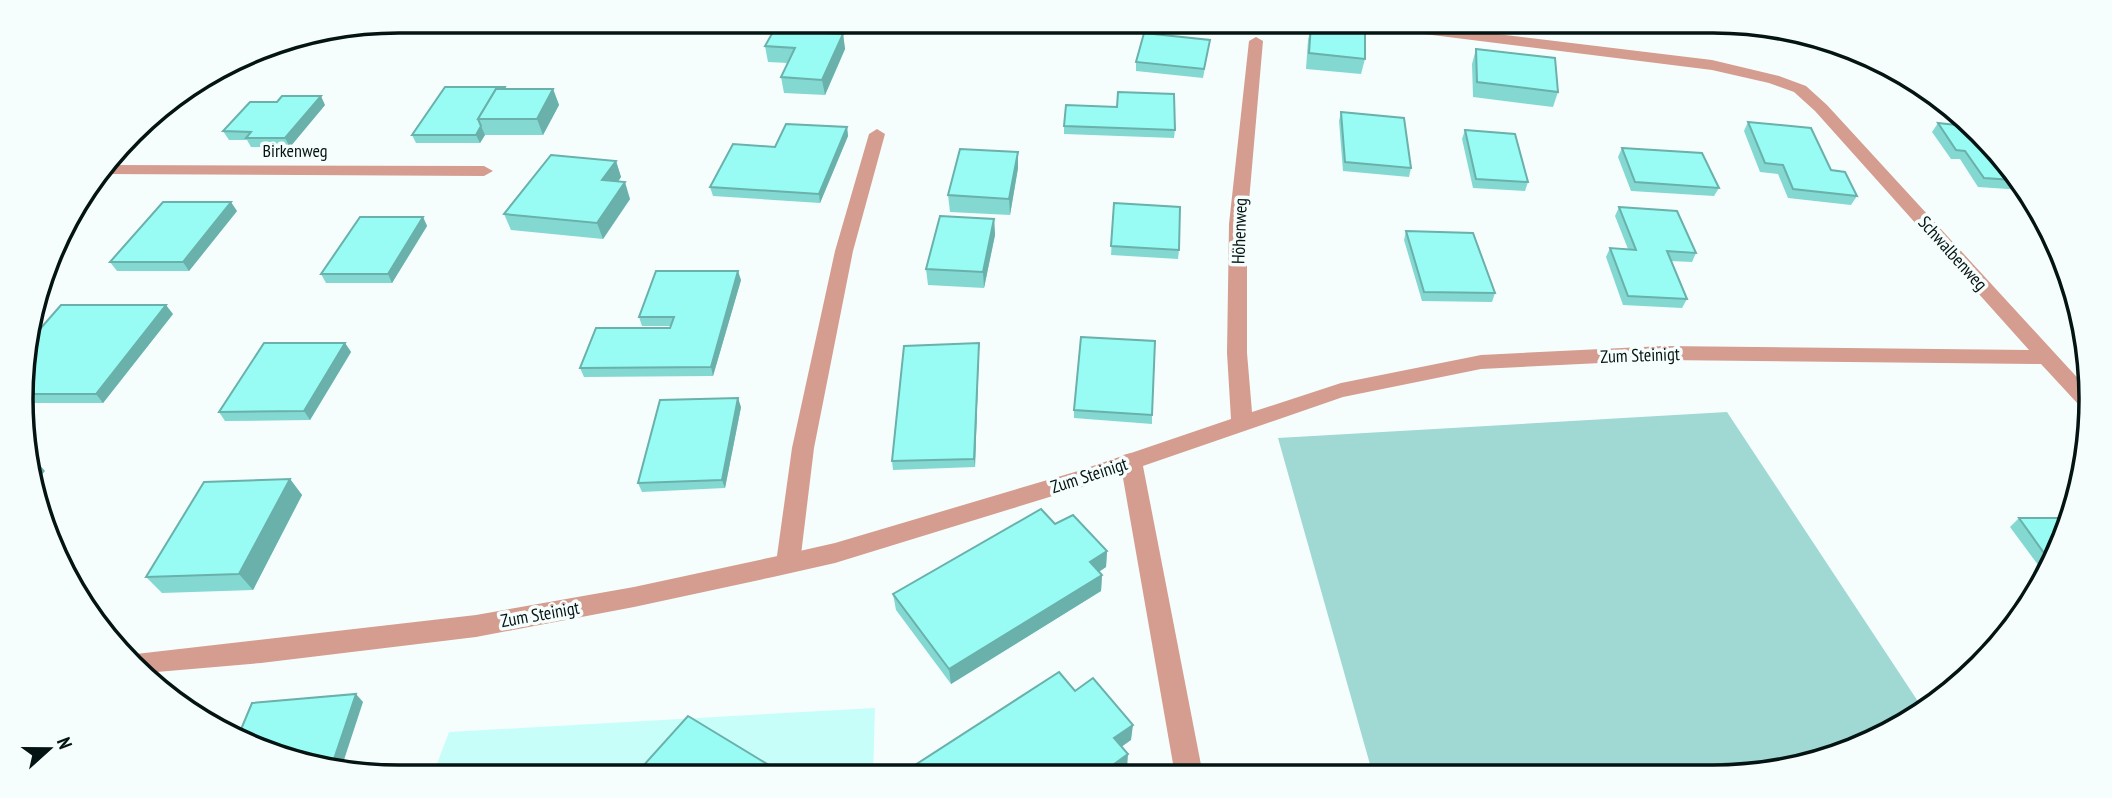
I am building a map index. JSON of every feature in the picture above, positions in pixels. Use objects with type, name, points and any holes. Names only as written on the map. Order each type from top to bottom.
[{"type":"street","name":"Schwalbenweg","points":[[1450,33],[1712,65],[1774,79],[1800,89],[1821,108],[2079,392]]},
{"type":"street","name":"Höhenweg","points":[[1242,422],[1237,353],[1238,224],[1256,41]]},
{"type":"street","points":[[788,563],[808,422],[844,251],[877,134]]},
{"type":"street","name":"Birkenweg","points":[[114,170],[484,172]]},
{"type":"street","name":"Zum Steinigt","points":[[145,662],[261,652],[476,626],[634,597],[835,553],[1132,461],[1341,390],[1481,362],[1663,353],[2048,357]]},
{"type":"street","points":[[1132,461],[1187,765]]},
{"type":"shaded area","points":[[1727,412],[1918,702],[1896,716],[1853,737],[1808,752],[1761,762],[1713,765],[1370,765],[1278,438]]},
{"type":"shaded area","points":[[875,708],[873,765],[437,765],[449,732]]},
{"type":"building","points":[[772,33],[843,34],[822,80],[781,77],[795,48],[765,46]]},
{"type":"building","points":[[1144,33],[1210,40],[1204,69],[1136,62]]},
{"type":"building","points":[[1310,33],[1365,33],[1365,59],[1309,53]]},
{"type":"building","points":[[1476,49],[1555,58],[1558,92],[1477,82]]},
{"type":"building","points":[[445,87],[505,87],[496,89],[478,119],[481,126],[476,135],[412,135]]},
{"type":"building","points":[[496,89],[553,89],[537,119],[478,119]]},
{"type":"building","points":[[1118,92],[1174,94],[1175,130],[1064,126],[1066,105],[1117,107]]},
{"type":"building","points":[[282,96],[321,96],[285,138],[246,138],[251,132],[223,131],[250,102],[277,102]]},
{"type":"building","points":[[1341,112],[1404,118],[1411,168],[1345,162]]},
{"type":"building","points":[[1748,122],[1811,128],[1831,170],[1845,172],[1857,196],[1793,189],[1783,165],[1765,163]]},
{"type":"building","points":[[1938,123],[1955,125],[1972,140],[2005,179],[1984,178],[1965,151],[1956,150]]},
{"type":"building","points":[[786,124],[847,127],[819,194],[710,187],[733,144],[775,147]]},
{"type":"building","points":[[1465,130],[1515,134],[1528,182],[1476,179]]},
{"type":"building","points":[[1622,148],[1702,153],[1719,188],[1635,182]]},
{"type":"building","points":[[960,149],[1018,152],[1009,199],[948,195]]},
{"type":"building","points":[[551,155],[616,161],[602,180],[625,182],[597,223],[504,214]]},
{"type":"building","points":[[163,202],[231,202],[183,262],[110,262]]},
{"type":"building","points":[[1114,203],[1180,207],[1179,250],[1111,246]]},
{"type":"building","points":[[1619,207],[1677,211],[1696,253],[1667,251],[1687,299],[1628,296],[1610,248],[1636,250]]},
{"type":"building","points":[[940,216],[994,219],[983,272],[926,269]]},
{"type":"building","points":[[360,217],[423,217],[388,274],[321,274]]},
{"type":"building","points":[[1406,231],[1473,233],[1495,293],[1424,292]]},
{"type":"building","points":[[656,271],[738,271],[711,367],[580,368],[596,328],[670,328],[674,317],[639,317]]},
{"type":"building","points":[[61,305],[166,305],[96,394],[33,394],[40,329]]},
{"type":"building","points":[[1081,337],[1155,341],[1152,415],[1074,410]]},
{"type":"building","points":[[264,343],[345,343],[304,411],[219,412]]},
{"type":"building","points":[[979,343],[974,459],[892,461],[904,346]]},
{"type":"building","points":[[738,398],[722,480],[638,483],[660,400]]},
{"type":"building","points":[[290,479],[239,574],[146,577],[204,482]]},
{"type":"building","points":[[1041,509],[1055,524],[1073,515],[1107,551],[1090,562],[1102,575],[949,669],[893,594]]},
{"type":"building","points":[[2019,518],[2059,518],[2044,554]]},
{"type":"building","points":[[1059,672],[1075,691],[1093,678],[1133,725],[1114,738],[1128,754],[1113,765],[915,765]]},
{"type":"building","points":[[356,694],[334,759],[281,745],[241,729],[252,703]]},
{"type":"building","points":[[688,716],[769,765],[644,765]]}]
